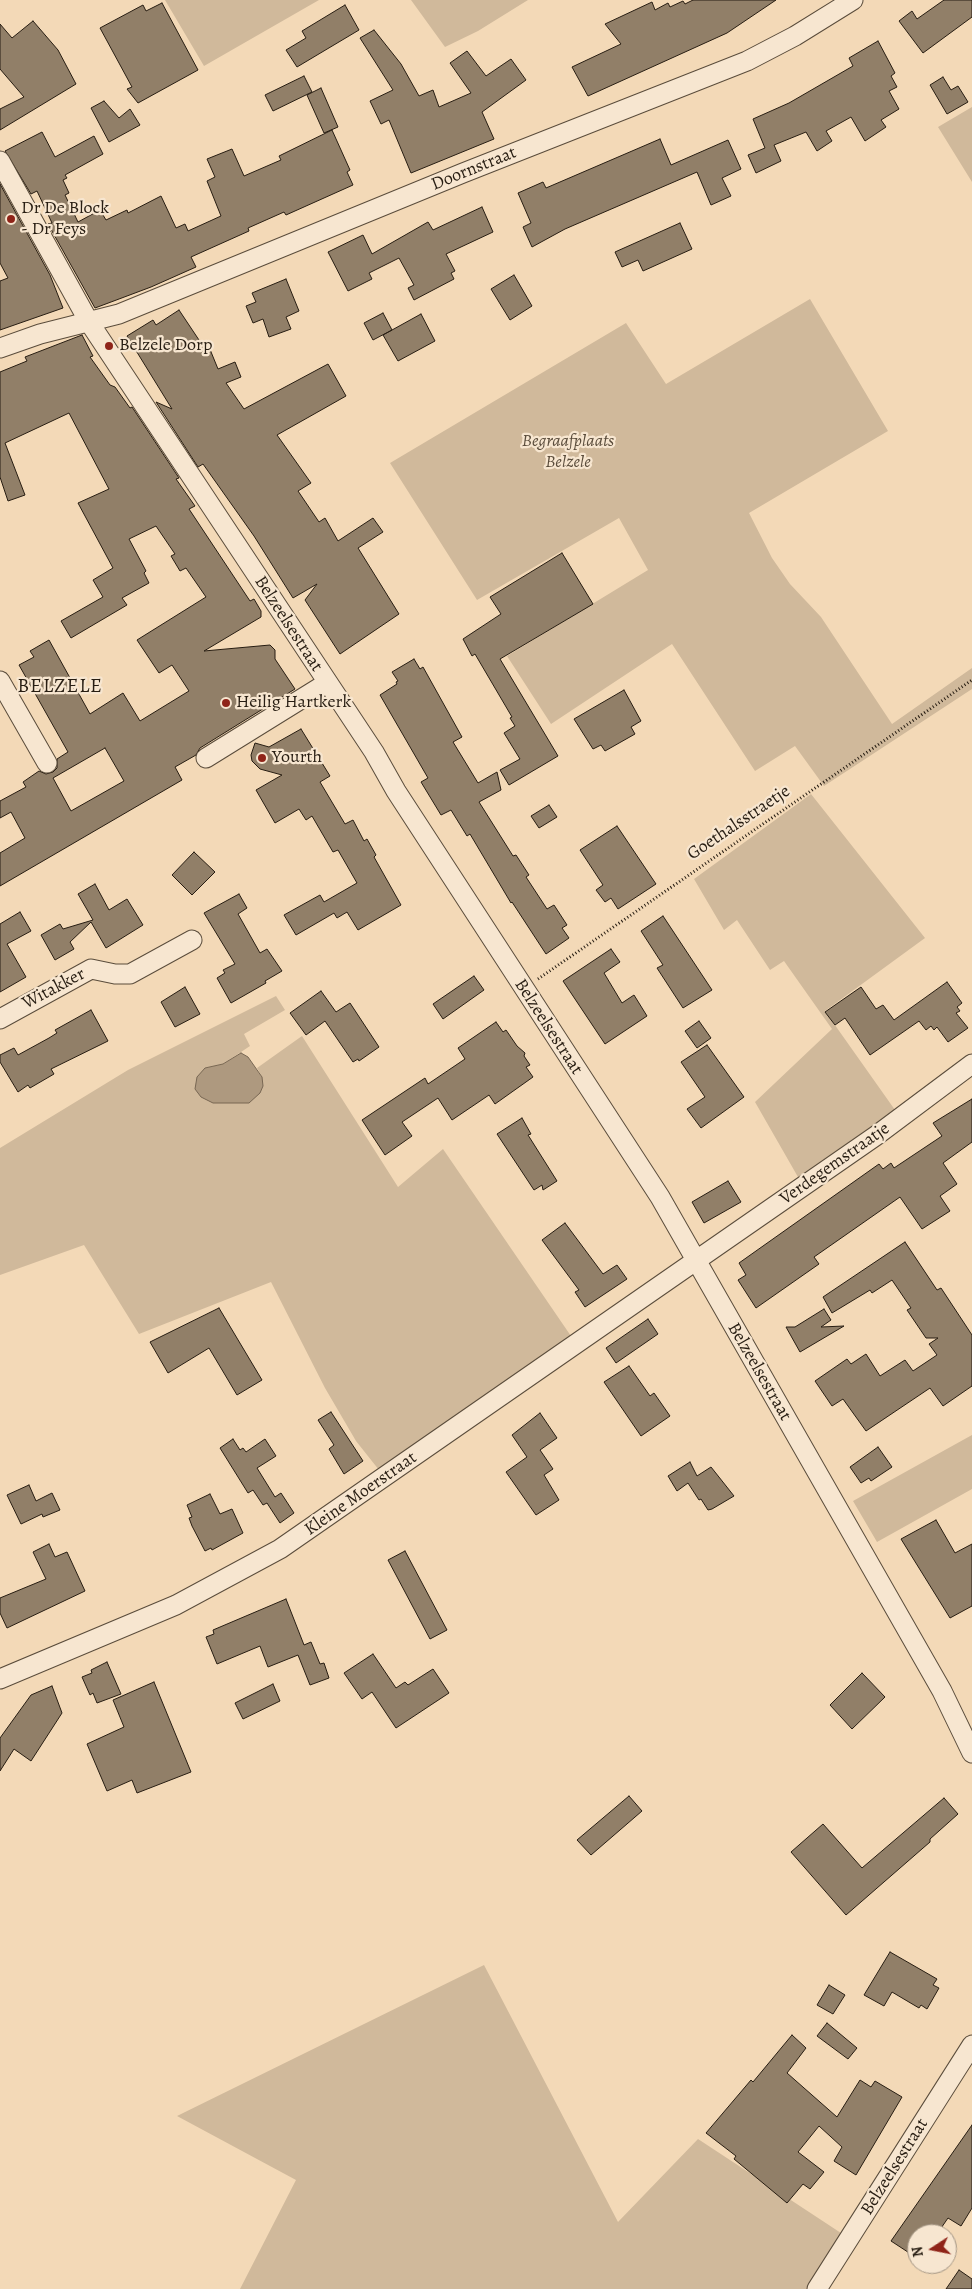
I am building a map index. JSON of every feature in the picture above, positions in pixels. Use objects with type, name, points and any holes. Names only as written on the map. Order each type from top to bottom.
[{"type":"street","name":"Doornstraat","points":[[89,322],[119,314],[463,173],[747,61],[795,36],[852,0]]},
{"type":"street","points":[[0,160],[68,287],[89,322],[40,334],[0,348]]},
{"type":"street","name":"Belzeelsestraat","points":[[89,322],[327,684],[374,752],[396,792],[660,1196],[695,1262],[942,1691],[972,1754]]},
{"type":"street","points":[[0,681],[48,763]]},
{"type":"street","points":[[206,758],[327,684]]},
{"type":"street","name":"Witakker","points":[[0,1019],[91,969],[115,974],[130,974],[192,940]]},
{"type":"street","name":"Verdegemstraatje","points":[[695,1262],[878,1135],[972,1064]]},
{"type":"street","name":"Kleine Moerstraat","points":[[0,1679],[176,1604],[280,1550],[695,1262]]},
{"type":"street","name":"Belzeelsestraat","points":[[817,2289],[972,2045]]},
{"type":"path","name":"Goethalsstraetje","points":[[524,990],[972,680]]},
{"type":"green space","points":[[165,0],[319,0],[204,66]]},
{"type":"green space","points":[[411,0],[528,0],[478,31],[445,47]]},
{"type":"green space","points":[[972,107],[972,182],[938,127]]},
{"type":"green space","name":"Begraafplaats Belzele","points":[[810,299],[888,431],[749,513],[772,558],[790,584],[821,617],[892,724],[972,668],[972,689],[824,786],[795,746],[755,771],[672,644],[551,724],[507,656],[648,570],[619,518],[477,600],[390,463],[626,323],[666,384]]},
{"type":"green space","points":[[811,794],[925,938],[825,1011],[895,1110],[798,1177],[755,1102],[832,1029],[784,961],[770,970],[737,920],[724,930],[694,879]]},
{"type":"green space","points":[[276,996],[285,1010],[244,1034],[250,1046],[223,1064],[205,1068],[262,1077],[257,1068],[302,1036],[398,1187],[443,1149],[573,1339],[509,1378],[379,1470],[356,1441],[325,1388],[271,1282],[139,1334],[84,1245],[0,1275],[0,1148],[128,1070]]},
{"type":"green space","points":[[972,1435],[972,1489],[877,1542],[853,1501]]},
{"type":"green space","points":[[484,1965],[618,2222],[698,2139],[844,2235],[809,2289],[240,2289],[296,2180],[177,2116]]},
{"type":"shaded area","points":[[241,1053],[248,1057],[262,1077],[263,1086],[260,1093],[249,1103],[213,1103],[201,1097],[195,1089],[197,1077],[205,1068],[223,1064]]},
{"type":"building","points":[[693,0],[776,0],[727,33],[588,96],[572,67],[621,44],[605,24],[652,2],[655,10],[668,3],[670,7],[683,1],[685,4]]},
{"type":"building","points":[[944,0],[972,0],[972,17],[923,53],[899,21],[912,11],[917,19]]},
{"type":"building","points":[[162,3],[198,70],[138,103],[127,89],[132,87],[100,28],[143,5],[146,11]]},
{"type":"building","points":[[345,5],[359,30],[297,67],[286,50],[306,38],[302,31]]},
{"type":"building","points":[[33,21],[58,50],[76,84],[0,130],[0,109],[24,97],[0,69],[0,24],[12,38]]},
{"type":"building","points":[[374,30],[401,64],[419,96],[433,90],[439,107],[471,93],[450,63],[467,51],[486,76],[511,59],[526,80],[482,112],[494,139],[411,173],[389,120],[381,124],[370,101],[393,90],[360,38]]},
{"type":"building","points":[[878,41],[895,73],[891,76],[897,87],[889,91],[899,109],[881,120],[886,127],[865,141],[851,117],[826,131],[832,141],[817,151],[806,132],[774,145],[781,161],[756,173],[748,155],[765,148],[753,119],[789,103],[853,66],[849,58]]},
{"type":"building","points":[[304,76],[312,92],[273,111],[265,95]]},
{"type":"building","points":[[943,77],[951,90],[958,86],[968,102],[947,114],[930,85]]},
{"type":"building","points":[[321,88],[338,127],[324,133],[307,95]]},
{"type":"building","points":[[104,101],[119,118],[130,109],[140,125],[109,142],[91,108]]},
{"type":"building","points":[[332,130],[350,170],[347,172],[353,185],[286,215],[284,212],[248,228],[249,231],[191,257],[196,267],[151,287],[95,308],[48,224],[52,223],[37,191],[31,194],[5,151],[42,132],[55,157],[94,136],[103,154],[65,175],[67,178],[63,180],[69,193],[65,195],[78,222],[100,210],[106,220],[127,210],[128,213],[161,196],[176,228],[185,224],[188,231],[221,216],[207,181],[215,177],[207,159],[232,149],[244,176],[281,160],[279,156]]},
{"type":"building","points":[[660,139],[671,165],[728,140],[741,169],[722,178],[731,196],[711,205],[697,172],[565,229],[532,247],[523,227],[531,223],[518,193],[543,182],[546,188]]},
{"type":"building","points":[[0,184],[50,275],[63,308],[0,330],[0,281],[8,278],[0,263]]},
{"type":"building","points":[[482,207],[493,232],[446,254],[455,271],[451,273],[454,279],[414,300],[408,288],[414,285],[399,258],[369,273],[372,279],[348,291],[328,252],[363,235],[372,254],[428,222],[433,230]]},
{"type":"building","points":[[680,223],[692,249],[643,271],[638,260],[622,267],[615,252]]},
{"type":"building","points":[[514,275],[532,306],[510,320],[491,289]]},
{"type":"building","points":[[286,279],[299,311],[286,317],[291,329],[269,337],[263,319],[253,323],[246,306],[256,302],[252,293]]},
{"type":"building","points":[[179,310],[205,349],[209,347],[218,369],[235,362],[241,377],[226,383],[244,409],[328,364],[346,396],[277,435],[311,483],[298,491],[319,522],[325,518],[338,541],[373,518],[383,532],[358,548],[399,614],[340,654],[305,600],[317,584],[293,598],[254,536],[203,464],[198,467],[156,402],[172,409],[127,336],[153,320],[156,325]]},
{"type":"building","points":[[383,313],[392,330],[373,340],[364,323]]},
{"type":"building","points":[[421,314],[435,341],[398,361],[383,335]]},
{"type":"building","points":[[82,335],[93,356],[90,357],[110,385],[115,387],[130,408],[132,407],[179,478],[176,479],[195,506],[189,509],[250,601],[254,599],[261,611],[261,617],[204,651],[270,645],[275,650],[275,659],[295,689],[200,748],[196,755],[175,767],[182,780],[0,886],[0,853],[25,838],[11,812],[0,818],[0,801],[26,787],[23,782],[39,771],[46,774],[53,772],[57,768],[57,759],[68,752],[19,665],[34,657],[30,651],[49,640],[90,714],[123,693],[140,721],[189,691],[172,665],[159,673],[137,640],[206,597],[186,568],[180,571],[171,556],[175,554],[156,526],[129,539],[146,571],[144,573],[149,583],[122,598],[127,605],[71,638],[61,621],[103,597],[93,580],[113,568],[78,503],[109,489],[69,413],[5,443],[25,495],[8,501],[0,477],[0,372],[27,361],[25,357]],"holes":[[[105,748],[124,781],[71,811],[53,778]]]},
{"type":"building","points":[[562,553],[593,604],[500,659],[558,756],[509,785],[500,770],[520,759],[504,733],[515,726],[510,718],[512,717],[475,654],[472,656],[463,639],[501,614],[490,597]]},
{"type":"building","points":[[414,659],[420,669],[423,667],[462,737],[453,742],[478,783],[497,772],[501,790],[479,802],[513,856],[516,855],[529,875],[526,877],[547,909],[554,905],[567,925],[562,928],[569,938],[546,954],[511,903],[470,834],[467,836],[451,810],[441,815],[421,782],[428,778],[380,695],[397,684],[396,682],[398,681],[392,672]]},
{"type":"building","points":[[624,690],[641,721],[631,727],[635,734],[605,751],[601,745],[593,749],[574,719]]},
{"type":"building","points":[[301,729],[330,776],[320,782],[345,824],[353,820],[364,841],[367,839],[376,855],[374,857],[401,905],[358,930],[347,912],[337,918],[334,913],[296,935],[284,915],[320,895],[324,902],[357,883],[338,850],[333,852],[312,816],[306,820],[299,809],[275,823],[256,790],[282,775],[260,769],[252,761],[251,755],[255,743],[269,747]]},
{"type":"building","points":[[549,805],[557,817],[539,828],[531,816]]},
{"type":"building","points":[[617,826],[656,884],[618,909],[611,898],[605,902],[596,890],[603,885],[580,850]]},
{"type":"building","points":[[194,852],[215,872],[192,895],[172,875]]},
{"type":"building","points":[[95,884],[109,910],[127,899],[143,925],[106,948],[91,922],[70,942],[74,949],[55,960],[41,935],[60,924],[63,929],[93,920],[78,894]]},
{"type":"building","points":[[239,894],[247,908],[238,914],[260,953],[267,949],[282,971],[265,981],[266,983],[231,1003],[217,978],[225,973],[223,970],[235,964],[204,913]]},
{"type":"building","points":[[20,912],[31,931],[7,944],[26,977],[0,992],[0,924]]},
{"type":"building","points":[[663,916],[712,990],[683,1008],[657,968],[663,965],[641,931]]},
{"type":"building","points":[[611,949],[620,962],[604,973],[622,1003],[634,995],[647,1016],[605,1044],[563,981]]},
{"type":"building","points":[[474,976],[484,990],[443,1019],[433,1004]]},
{"type":"building","points":[[947,982],[962,1003],[957,1007],[960,1011],[956,1013],[968,1028],[948,1042],[937,1027],[934,1030],[931,1026],[926,1030],[919,1021],[870,1055],[845,1018],[835,1025],[825,1012],[861,987],[876,1009],[883,1005],[894,1020]]},
{"type":"building","points":[[185,987],[200,1014],[175,1027],[161,1002]]},
{"type":"building","points":[[321,991],[336,1012],[350,1003],[379,1047],[359,1061],[358,1059],[353,1062],[325,1021],[306,1035],[290,1013]]},
{"type":"building","points":[[91,1010],[108,1041],[51,1069],[54,1074],[30,1088],[28,1085],[18,1092],[0,1062],[0,1055],[14,1048],[18,1055],[57,1033],[55,1030]]},
{"type":"building","points":[[699,1021],[711,1038],[697,1048],[685,1031]]},
{"type":"building","points":[[496,1022],[503,1032],[506,1030],[517,1046],[525,1053],[524,1056],[530,1065],[526,1067],[533,1077],[495,1104],[489,1095],[452,1120],[438,1098],[402,1122],[412,1136],[385,1155],[362,1120],[425,1078],[428,1084],[465,1059],[458,1048]]},
{"type":"building","points":[[707,1045],[744,1097],[701,1128],[687,1109],[705,1097],[681,1062]]},
{"type":"building","points":[[972,1099],[972,1142],[943,1163],[957,1184],[940,1196],[950,1211],[922,1229],[900,1197],[814,1257],[819,1264],[756,1308],[738,1280],[746,1275],[739,1263],[879,1164],[883,1169],[891,1163],[894,1168],[942,1136],[933,1123]]},
{"type":"building","points":[[522,1118],[531,1134],[528,1135],[557,1181],[543,1190],[542,1185],[534,1190],[497,1134]]},
{"type":"building","points":[[728,1181],[741,1202],[704,1223],[692,1202]]},
{"type":"building","points":[[565,1223],[603,1274],[617,1265],[627,1279],[585,1307],[575,1292],[579,1290],[542,1240]]},
{"type":"building","points":[[905,1242],[937,1290],[941,1288],[972,1335],[972,1386],[943,1406],[930,1388],[866,1431],[843,1399],[832,1406],[815,1381],[847,1359],[851,1364],[866,1354],[880,1376],[905,1360],[913,1371],[937,1355],[929,1344],[938,1338],[926,1338],[907,1310],[911,1308],[892,1280],[872,1293],[870,1290],[832,1313],[823,1297]]},
{"type":"building","points":[[219,1308],[262,1380],[237,1395],[209,1348],[168,1373],[150,1342]]},
{"type":"building","points":[[824,1309],[831,1320],[821,1327],[844,1326],[800,1352],[786,1327],[795,1327]]},
{"type":"building","points":[[648,1319],[658,1334],[616,1363],[606,1348]]},
{"type":"building","points":[[629,1366],[650,1396],[654,1393],[670,1416],[641,1436],[604,1382]]},
{"type":"building","points":[[331,1412],[363,1461],[344,1474],[329,1449],[334,1445],[318,1420]]},
{"type":"building","points":[[540,1413],[557,1438],[540,1450],[553,1469],[544,1475],[559,1500],[536,1515],[506,1472],[527,1457],[512,1435]]},
{"type":"building","points":[[233,1439],[240,1450],[243,1448],[246,1452],[265,1439],[276,1456],[257,1468],[275,1497],[281,1493],[294,1513],[280,1523],[267,1503],[263,1505],[253,1490],[248,1493],[220,1448]]},
{"type":"building","points":[[878,1447],[892,1467],[871,1481],[869,1478],[861,1483],[850,1467]]},
{"type":"building","points":[[690,1462],[697,1476],[711,1467],[734,1496],[708,1510],[688,1483],[677,1491],[668,1476]]},
{"type":"building","points":[[29,1485],[36,1501],[52,1493],[60,1510],[43,1517],[42,1514],[21,1524],[7,1495]]},
{"type":"building","points":[[210,1494],[220,1514],[232,1509],[243,1533],[212,1550],[211,1548],[205,1551],[192,1526],[189,1518],[192,1517],[187,1505]]},
{"type":"building","points":[[936,1520],[955,1553],[972,1544],[972,1606],[950,1618],[901,1539]]},
{"type":"building","points":[[49,1544],[55,1557],[67,1552],[85,1591],[7,1628],[0,1613],[0,1598],[46,1579],[33,1552]]},
{"type":"building","points":[[405,1551],[447,1630],[430,1639],[388,1560]]},
{"type":"building","points":[[286,1599],[304,1645],[311,1642],[320,1664],[324,1663],[329,1678],[310,1685],[298,1655],[268,1667],[260,1646],[217,1664],[206,1637],[214,1634],[213,1630]]},
{"type":"building","points":[[373,1654],[396,1688],[405,1682],[408,1685],[433,1669],[449,1693],[396,1728],[372,1692],[362,1699],[344,1673]]},
{"type":"building","points":[[107,1662],[121,1694],[97,1703],[93,1693],[90,1695],[82,1677],[92,1673],[91,1670]]},
{"type":"building","points":[[862,1673],[885,1697],[852,1729],[830,1705]]},
{"type":"building","points":[[154,1682],[191,1772],[137,1793],[132,1780],[107,1791],[87,1744],[124,1727],[113,1700]]},
{"type":"building","points":[[273,1684],[280,1701],[243,1719],[235,1703]]},
{"type":"building","points":[[52,1686],[62,1713],[31,1761],[14,1749],[0,1771],[0,1738],[31,1695]]},
{"type":"building","points":[[629,1796],[642,1811],[591,1855],[577,1840]]},
{"type":"building","points":[[944,1798],[958,1814],[930,1839],[930,1842],[846,1915],[791,1852],[823,1824],[862,1868]]},
{"type":"building","points":[[890,1952],[937,1979],[933,1985],[939,1988],[927,2009],[921,2005],[919,2008],[892,1992],[884,2006],[864,1995]]},
{"type":"building","points":[[829,1985],[845,1995],[833,2014],[817,2005]]},
{"type":"building","points":[[827,2023],[857,2048],[848,2059],[817,2036]]},
{"type":"building","points":[[792,2035],[806,2048],[787,2073],[837,2117],[860,2080],[871,2087],[875,2081],[902,2097],[856,2175],[834,2161],[842,2147],[819,2126],[798,2152],[824,2172],[810,2189],[803,2184],[787,2203],[734,2159],[736,2156],[706,2133],[751,2080],[753,2082]]},
{"type":"building","points":[[972,2125],[972,2208],[961,2226],[948,2218],[944,2224],[907,2224],[907,2251],[891,2241]]},
{"type":"building","points":[[959,2270],[972,2279],[972,2289],[946,2289]]},
{"type":"place","name":"Dr De Block - Dr Feys","points":[[11,219]]},
{"type":"place","name":"Belzele Dorp","points":[[109,346]]},
{"type":"place","name":"Heilig Hartkerk","points":[[226,703]]},
{"type":"place","name":"Yourth","points":[[262,758]]},
{"type":"district","name":"BELZELE","points":[[60,687]]}]
